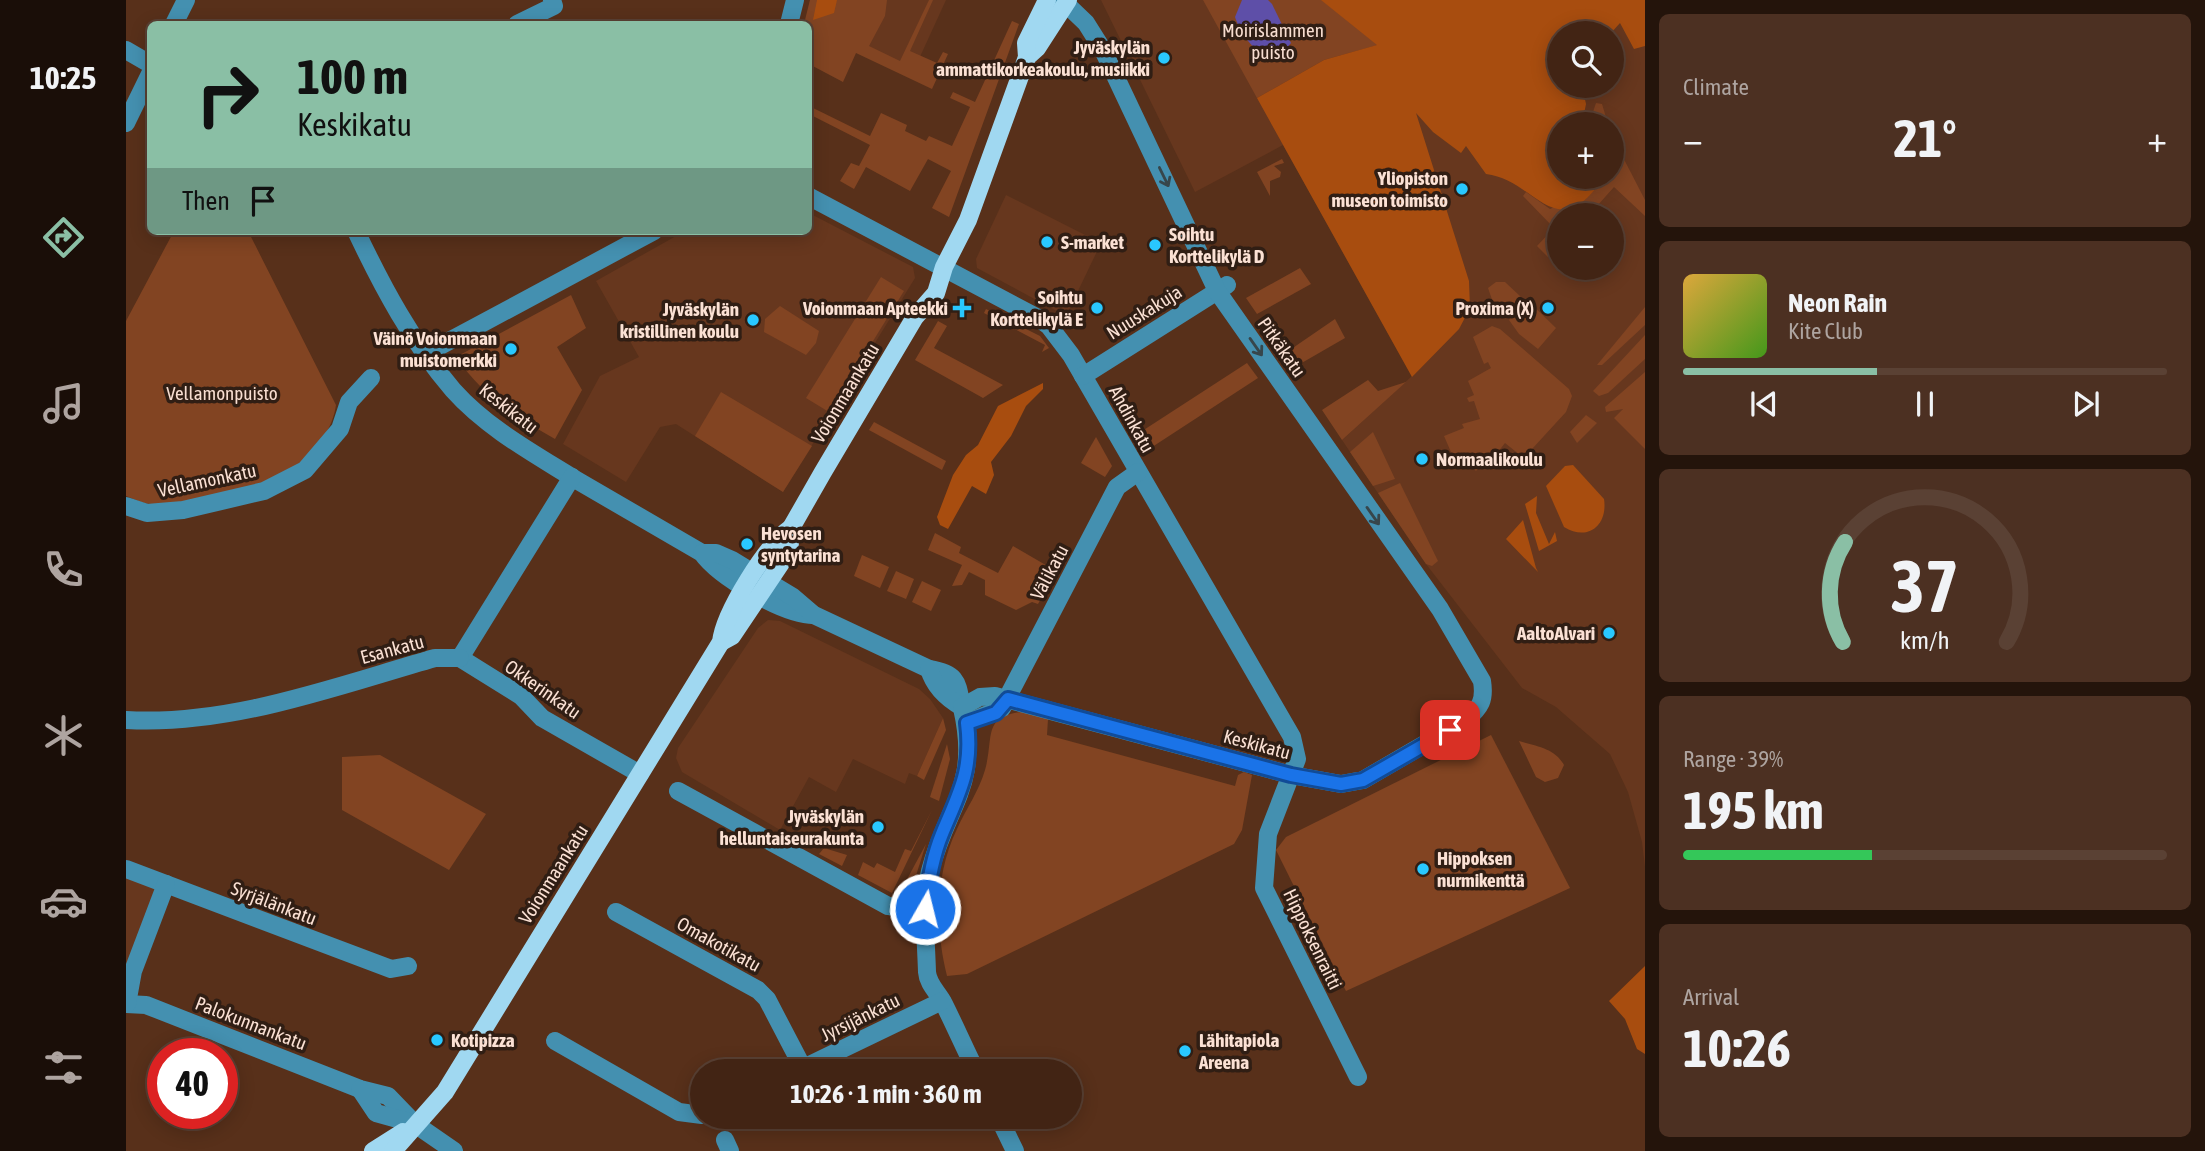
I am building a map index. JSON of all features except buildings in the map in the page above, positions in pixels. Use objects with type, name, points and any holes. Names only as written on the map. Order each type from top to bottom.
[{"type":"main road","name":"Voionmaankatu","points":[[393,1151],[445,1091],[721,642],[722,629],[758,584],[779,536],[791,528],[915,317],[925,287],[944,267],[972,210],[1027,57],[1026,43],[1047,0]]},
{"type":"main road","name":"Voionmaankatu","points":[[1027,57],[1037,48],[1066,1]]},
{"type":"main road","name":"Voionmaankatu","points":[[373,1151],[415,1124]]},
{"type":"street","points":[[176,21],[186,0]]},
{"type":"street","points":[[790,21],[794,0]]},
{"type":"street","name":"Pitkäkatu","points":[[1066,1],[1086,23],[1102,50],[1222,288],[1440,609],[1482,681],[1481,707]]},
{"type":"street","points":[[522,21],[553,3]]},
{"type":"street","points":[[126,50],[147,62]]},
{"type":"street","points":[[126,123],[147,80]]},
{"type":"street","name":"Ahdinkatu","points":[[812,198],[1049,326],[1083,376],[1286,724],[1297,759],[1291,775]]},
{"type":"street","name":"Keskikatu","points":[[358,235],[381,283],[425,354],[454,391],[483,418],[572,477],[702,553],[716,553],[758,584],[781,608],[803,615],[814,614],[929,669],[944,672],[957,682],[965,715]]},
{"type":"street","points":[[425,354],[647,235]]},
{"type":"street","name":"Nuuskakuja","points":[[1083,376],[1222,288]]},
{"type":"street","name":"Vellamonkatu","points":[[126,506],[147,513],[183,510],[264,491],[305,470],[340,429],[349,402],[371,378]]},
{"type":"street","name":"Välikatu","points":[[1008,699],[1117,487],[1138,472]]},
{"type":"street","points":[[460,658],[572,477]]},
{"type":"street","name":"Esankatu","points":[[126,720],[147,722],[248,709],[435,658],[460,658]]},
{"type":"street","name":"Okkerinkatu","points":[[460,658],[521,696],[542,718],[639,774]]},
{"type":"street","points":[[970,1059],[942,1001],[942,982],[927,954],[925,909],[937,848],[967,773],[965,715],[996,713],[1008,699]]},
{"type":"street","name":"Keskikatu","points":[[1008,699],[1291,775],[1341,784],[1363,780],[1466,720],[1481,707]]},
{"type":"street","name":"Hippoksenraitti","points":[[1291,775],[1268,834],[1264,888],[1358,1077]]},
{"type":"street","points":[[678,791],[888,906],[925,909]]},
{"type":"street","name":"Syrjälänkatu","points":[[126,869],[391,969],[408,966]]},
{"type":"street","points":[[126,1004],[133,971],[166,884]]},
{"type":"street","name":"Omakotikatu","points":[[616,912],[758,990],[767,999],[795,1059]]},
{"type":"street","name":"Jyrsijänkatu","points":[[821,1059],[942,1001]]},
{"type":"street","name":"Palokunnankatu","points":[[126,1004],[146,1005],[360,1089],[376,1113],[415,1124],[454,1151]]},
{"type":"street","points":[[555,1041],[679,1112],[690,1113]]},
{"type":"street","points":[[1004,1129],[1015,1151]]},
{"type":"shaded area","points":[[810,0],[946,0],[913,72],[812,25],[812,21],[805,21]]},
{"type":"shaded area","points":[[817,0],[837,0],[834,13],[813,20]]},
{"type":"shaded area","points":[[1101,0],[1645,0],[1645,867],[1642,842],[1628,792],[1610,754],[1556,707],[1522,688],[1426,564],[1342,440],[1412,376],[1283,145],[1195,192]]},
{"type":"shaded area","points":[[1242,0],[1268,0],[1291,43],[1274,55],[1257,50],[1244,35],[1235,17]]},
{"type":"shaded area","points":[[1321,0],[1645,0],[1645,46],[1634,49],[1624,30],[1624,21],[1547,21],[1547,98],[1585,98],[1586,104],[1584,112],[1547,112],[1547,189],[1594,189],[1580,203],[1546,205],[1504,179],[1486,174],[1466,146],[1461,153],[1433,132],[1416,113],[1469,281],[1470,308],[1459,329],[1412,377],[1257,98],[1324,60],[1377,45]]},
{"type":"shaded area","points":[[1006,195],[1101,243],[1066,316],[977,268],[976,259]]},
{"type":"shaded area","name":"Jyväskylän kristillinen koulu","points":[[812,215],[913,267],[915,278],[783,492],[676,424],[660,427],[626,482],[563,444],[600,376],[639,357],[596,281],[678,235],[812,235]]},
{"type":"shaded area","points":[[1043,383],[1043,389],[1026,406],[1011,436],[991,462],[994,475],[986,494],[972,486],[948,529],[940,525],[937,517],[953,475],[966,455],[978,445],[998,406]]},
{"type":"shaded area","points":[[1573,465],[1604,499],[1603,516],[1588,532],[1581,533],[1564,527],[1546,486],[1565,466]]},
{"type":"shaded area","points":[[1537,496],[1536,513],[1549,544],[1555,532],[1557,541],[1539,551],[1525,504]]},
{"type":"shaded area","points":[[1523,520],[1536,568],[1538,572],[1506,539]]},
{"type":"shaded area","points":[[768,620],[780,621],[919,689],[930,699],[943,718],[917,776],[909,773],[905,784],[853,759],[836,792],[809,777],[780,830],[682,772],[676,758],[678,748],[758,628]]},
{"type":"shaded area","points":[[126,874],[161,888],[126,986]]},
{"type":"shaded area","points":[[1645,966],[1645,1054],[1637,1049],[1625,1019],[1609,1001]]},
{"type":"green space","points":[[810,0],[887,0],[885,16],[869,46],[900,61],[929,0],[933,0],[910,51],[937,63],[943,52],[948,54],[932,89],[856,53],[843,82],[812,66],[812,21],[805,21]]},
{"type":"green space","name":"Moirislammen puisto","points":[[1203,0],[1322,0],[1378,45],[1324,60],[1257,98]]},
{"type":"green space","points":[[1012,21],[1019,24],[949,217],[932,208],[951,171],[928,159],[910,191],[866,167],[854,189],[840,181],[851,163],[859,166],[870,145],[812,116],[812,107],[870,136],[881,113],[907,125],[905,131],[926,141],[929,136],[952,146],[970,107],[950,98],[953,92],[975,102]]},
{"type":"green space","points":[[1596,103],[1602,104],[1604,112],[1593,112]]},
{"type":"green space","points":[[1282,159],[1284,163],[1274,166],[1281,172],[1280,177],[1270,181],[1270,196],[1257,172]]},
{"type":"green space","points":[[1624,159],[1645,200],[1645,216],[1616,189],[1624,189]]},
{"type":"green space","points":[[1592,189],[1612,189],[1600,203],[1563,203]]},
{"type":"green space","points":[[1526,192],[1547,207],[1547,221],[1523,196]]},
{"type":"green space","name":"Vellamonpuisto","points":[[172,235],[250,235],[336,405],[328,429],[319,444],[301,463],[288,472],[251,487],[208,498],[168,504],[149,504],[126,496],[126,321]]},
{"type":"green space","points":[[1547,235],[1547,256],[1537,246]]},
{"type":"green space","points":[[1300,268],[1311,284],[1257,314],[1246,298]]},
{"type":"green space","points":[[881,277],[904,291],[829,412],[806,398]]},
{"type":"green space","points":[[1496,282],[1505,282],[1521,297],[1504,314],[1496,311],[1488,288]]},
{"type":"green space","points":[[571,295],[586,328],[557,347],[582,390],[555,439],[527,423],[488,394],[456,357]]},
{"type":"green space","points":[[1526,299],[1556,328],[1538,349],[1519,334],[1509,320]]},
{"type":"green space","points":[[780,306],[819,331],[816,343],[806,355],[764,332],[765,319]]},
{"type":"green space","points":[[1645,307],[1645,325],[1602,365],[1597,365]]},
{"type":"green space","points":[[986,309],[1040,336],[1049,348],[1042,352],[1045,345],[984,313]]},
{"type":"green space","points":[[1335,319],[1345,338],[1293,368],[1284,354]]},
{"type":"green space","points":[[938,321],[947,326],[934,348],[1003,385],[983,398],[915,360]]},
{"type":"green space","points":[[1492,326],[1500,329],[1569,389],[1572,396],[1566,412],[1520,462],[1517,459],[1520,455],[1505,443],[1494,457],[1490,455],[1476,471],[1459,454],[1454,459],[1444,436],[1464,428],[1462,424],[1480,419],[1474,401],[1469,402],[1467,398],[1474,395],[1468,381],[1491,368],[1488,362],[1484,364],[1473,337]]},
{"type":"green space","points":[[1645,335],[1645,359],[1608,393],[1599,396],[1593,391]]},
{"type":"green space","points":[[1247,363],[1258,378],[1146,451],[1136,435]]},
{"type":"green space","points":[[1645,372],[1645,449],[1614,418],[1623,409],[1606,412],[1605,407]]},
{"type":"green space","points":[[1368,380],[1378,391],[1406,382],[1342,440],[1322,410]]},
{"type":"green space","points":[[721,392],[812,446],[783,492],[695,436]]},
{"type":"green space","points":[[1586,415],[1597,423],[1577,443],[1570,432]]},
{"type":"green space","points":[[874,422],[946,461],[942,470],[869,430]]},
{"type":"green space","points":[[1373,432],[1395,479],[1373,486],[1350,452]]},
{"type":"green space","points":[[1096,437],[1112,466],[1105,477],[1081,463]]},
{"type":"green space","points":[[1400,483],[1438,561],[1432,566],[1426,564],[1378,493]]},
{"type":"green space","points":[[935,533],[961,547],[959,553],[998,573],[1013,546],[1056,571],[1038,604],[1032,602],[1016,610],[985,595],[985,580],[969,572],[962,585],[952,586],[962,565],[928,550]]},
{"type":"green space","points":[[862,555],[889,567],[880,588],[854,576]]},
{"type":"green space","points":[[896,571],[914,579],[906,599],[887,591]]},
{"type":"green space","points":[[922,581],[941,590],[931,611],[912,602]]},
{"type":"green space","points":[[1029,711],[1048,719],[1047,735],[1235,786],[1238,775],[1244,772],[1252,775],[1242,830],[1234,844],[967,974],[947,976],[939,920],[944,864],[957,829],[982,778],[992,729],[1003,717]]},
{"type":"green space","points":[[943,718],[946,730],[924,780],[917,776]]},
{"type":"green space","name":"Hippoksen nurmikenttä","points":[[1491,735],[1570,888],[1346,991],[1276,850],[1286,837]]},
{"type":"green space","points":[[1519,741],[1544,748],[1556,755],[1564,765],[1558,778],[1545,782],[1536,777]]},
{"type":"green space","points":[[947,744],[950,759],[939,801],[930,797]]},
{"type":"green space","points":[[380,755],[486,814],[449,870],[342,810],[342,757]]},
{"type":"green space","points":[[932,810],[892,893],[858,875],[863,862],[874,868],[877,863],[895,872],[905,849],[911,851]]},
{"type":"green space","points":[[926,844],[913,885],[907,894],[898,896]]},
{"type":"green space","points":[[824,848],[847,855],[842,866],[819,854]]},
{"type":"place","name":"Jyväskylän ammattikorkeakoulu, musiikki","points":[[1164,58]]},
{"type":"place","name":"Yliopiston museon toimisto","points":[[1462,189]]},
{"type":"place","name":"S-market","points":[[1047,242]]},
{"type":"place","name":"Soihtu Korttelikylä D","points":[[1155,245]]},
{"type":"place","name":"Voionmaan Apteekki","points":[[962,308]]},
{"type":"place","name":"Soihtu Korttelikylä E","points":[[1097,308]]},
{"type":"place","name":"Proxima (X)","points":[[1548,308]]},
{"type":"place","name":"Jyväskylän kristillinen koulu","points":[[753,320]]},
{"type":"place","name":"Väinö Voionmaan muistomerkki","points":[[511,349]]},
{"type":"place","name":"Normaalikoulu","points":[[1422,459]]},
{"type":"place","name":"Hevosen syntytarina","points":[[747,544]]},
{"type":"place","name":"AaltoAlvari","points":[[1609,633]]},
{"type":"place","name":"Jyväskylän helluntaiseurakunta","points":[[878,827]]},
{"type":"place","name":"Hippoksen nurmikenttä","points":[[1423,869]]},
{"type":"place","name":"Kotipizza","points":[[437,1040]]},
{"type":"place","name":"Lähitapiola Areena","points":[[1185,1051]]},
{"type":"route","points":[[925,909],[930,873],[941,835],[957,804],[967,773],[967,723],[996,713],[1008,699],[1291,775],[1341,784],[1363,780],[1450,730]]}]
